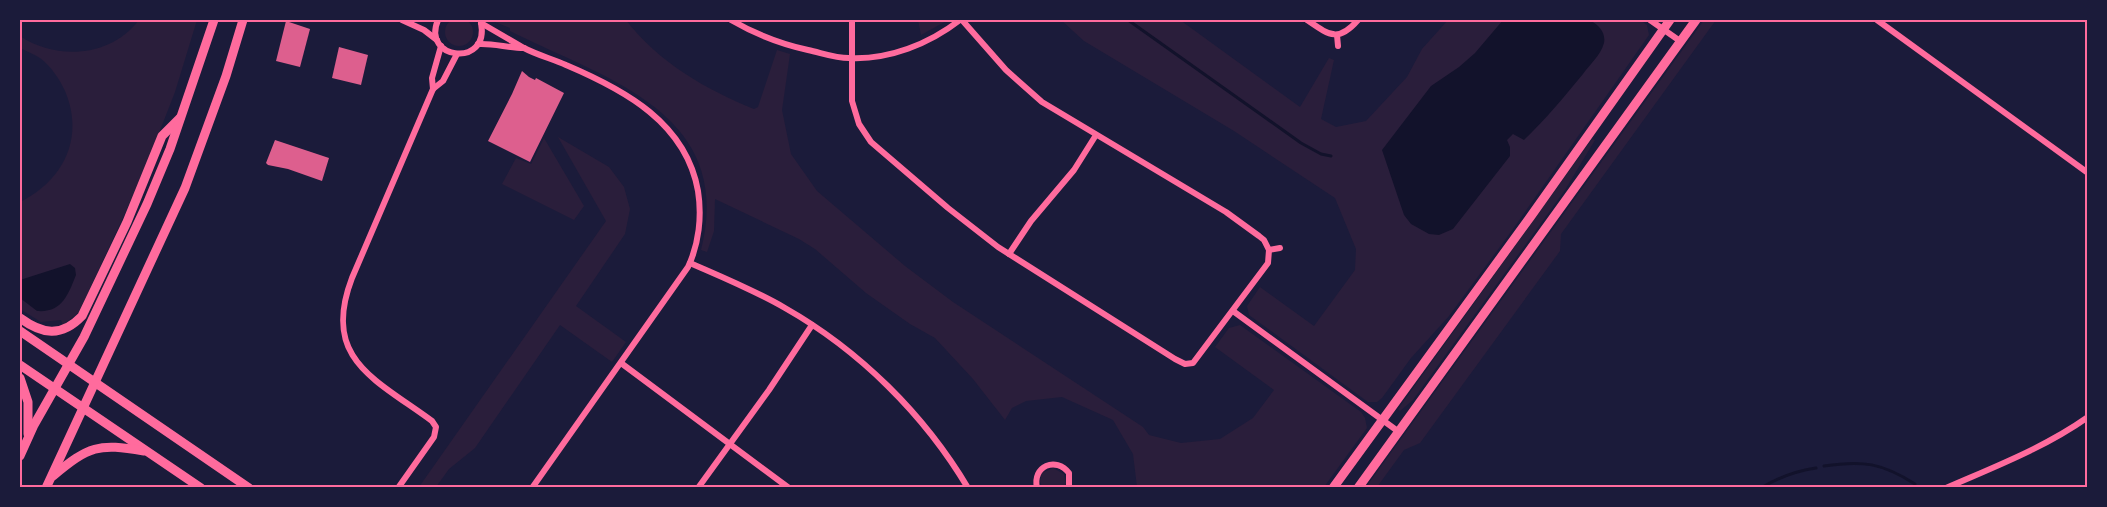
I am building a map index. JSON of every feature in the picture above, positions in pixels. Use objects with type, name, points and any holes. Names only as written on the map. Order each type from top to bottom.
[{"type":"main road","points":[[20,456],[69,365],[133,235],[170,149],[214,20]]},
{"type":"main road","points":[[46,488],[185,188],[217,102],[243,20]]},
{"type":"main road","points":[[1333,488],[1670,20]]},
{"type":"main road","points":[[1358,488],[1696,20]]},
{"type":"main road","points":[[20,318],[38,330],[56,331],[70,326],[82,316],[127,222],[162,136],[182,116]]},
{"type":"main road","points":[[20,331],[249,488]]},
{"type":"main road","points":[[20,365],[201,488]]},
{"type":"main road","points":[[20,378],[28,402],[27,440]]},
{"type":"main road","points":[[51,477],[84,453],[100,447],[116,446],[148,452]]},
{"type":"street","points":[[402,20],[424,30],[445,50],[457,54],[469,52],[478,44],[482,30],[480,21]]},
{"type":"street","points":[[434,89],[432,78],[439,43],[435,27],[438,20]]},
{"type":"street","points":[[731,20],[779,42],[827,55],[852,58],[874,57],[914,47],[937,36],[961,20],[1006,70],[1052,109],[1235,218],[1264,240],[1269,250],[1268,263],[1190,368],[1008,254],[948,208],[867,137],[856,118],[852,101],[852,58],[852,20]]},
{"type":"street","points":[[1307,20],[1324,32],[1337,35],[1346,32],[1358,20]]},
{"type":"street","points":[[1650,20],[1680,41]]},
{"type":"street","points":[[1877,20],[2088,173]]},
{"type":"street","points":[[480,21],[524,48],[570,66],[625,95],[654,114],[675,136],[691,165],[699,198],[699,227],[690,262],[532,488]]},
{"type":"street","points":[[1337,35],[1338,46]]},
{"type":"street","points":[[478,44],[524,48]]},
{"type":"street","points":[[398,488],[434,437],[436,427],[432,421],[370,376],[356,362],[344,338],[343,307],[352,278],[434,89],[443,81],[457,54]]},
{"type":"street","points":[[1008,254],[1031,220],[1074,170],[1095,135]]},
{"type":"street","points":[[1269,250],[1280,248]]},
{"type":"street","points":[[690,262],[753,291],[812,325],[851,354],[895,393],[938,443],[968,488]]},
{"type":"street","points":[[1233,311],[1399,432]]},
{"type":"street","points":[[698,488],[769,390],[812,325]]},
{"type":"street","points":[[621,363],[789,488]]},
{"type":"street","points":[[1946,488],[2027,452],[2088,417]]},
{"type":"street","points":[[1037,488],[1035,479],[1040,469],[1056,464],[1069,473],[1069,488]]},
{"type":"shaded area","points":[[459,18],[469,22],[473,32],[469,42],[459,46],[449,42],[445,32],[449,22]]},
{"type":"shaded area","points":[[139,20],[197,20],[175,92],[141,179],[79,312],[63,325],[61,320],[41,322],[20,309],[20,202],[48,182],[66,156],[71,141],[71,108],[61,82],[51,69],[44,61],[20,48],[20,36],[50,49],[67,52],[83,51],[114,42]]},
{"type":"shaded area","points":[[490,20],[626,20],[653,49],[684,73],[718,93],[754,109],[758,107],[777,50],[790,54],[782,110],[791,154],[817,191],[905,266],[953,302],[1143,427],[1149,435],[1181,443],[1220,439],[1253,418],[1274,390],[1215,347],[1229,328],[1240,325],[1361,412],[1367,428],[1324,487],[1137,487],[1133,454],[1113,420],[1062,397],[1026,401],[1012,408],[1005,420],[973,379],[935,338],[910,324],[866,293],[815,249],[799,239],[715,199],[714,231],[707,252],[701,250],[707,203],[699,164],[681,133],[654,107],[621,85]]},
{"type":"shaded area","points":[[918,20],[948,20],[921,35]]},
{"type":"shaded area","points":[[1061,20],[1180,20],[1300,107],[1329,58],[1334,60],[1321,119],[1336,127],[1366,121],[1407,77],[1422,49],[1448,20],[1640,20],[1647,25],[1649,35],[1449,316],[1411,358],[1382,398],[1377,402],[1368,402],[1249,315],[1247,306],[1260,287],[1314,326],[1355,270],[1356,249],[1335,198],[1234,131],[1084,41]]},
{"type":"shaded area","points":[[1503,20],[1591,21],[1601,30],[1604,43],[1595,59],[1555,108],[1524,140],[1513,134],[1507,140],[1510,156],[1453,229],[1439,235],[1429,234],[1411,224],[1404,215],[1382,150],[1431,86],[1475,53]]},
{"type":"shaded area","points":[[1704,20],[1716,20],[1561,234],[1560,251],[1420,443],[1404,450],[1377,487],[1366,487]]},
{"type":"shaded area","points":[[558,137],[609,167],[624,187],[630,209],[625,234],[576,306],[626,342],[612,362],[560,325],[475,448],[449,469],[436,487],[419,487],[606,221]]},
{"type":"shaded area","points":[[544,138],[584,206],[574,220],[502,184],[516,158],[531,164]]},
{"type":"shaded area","points":[[1592,139],[1595,140],[1565,190],[1413,400],[1400,411],[1398,409]]},
{"type":"shaded area","points":[[70,264],[75,268],[76,275],[67,296],[58,306],[46,311],[37,311],[20,298],[20,280]]},
{"type":"shaded area","points":[[1053,468],[1064,474],[1066,483],[1064,487],[1042,487],[1040,481],[1042,473]]},
{"type":"building","points":[[286,21],[310,29],[300,67],[276,61]]},
{"type":"building","points":[[339,47],[368,55],[361,85],[332,78]]},
{"type":"building","points":[[522,71],[529,77],[535,80],[536,78],[564,93],[530,162],[488,141]]},
{"type":"building","points":[[275,140],[329,158],[322,181],[288,169],[268,165],[266,163]]},
{"type":"waterway","points":[[1128,20],[1301,143],[1321,154],[1331,156]]},
{"type":"waterway","points":[[1824,466],[1850,463],[1872,465],[1892,471],[1915,484]]},
{"type":"waterway","points":[[1761,488],[1788,475],[1816,468]]}]
